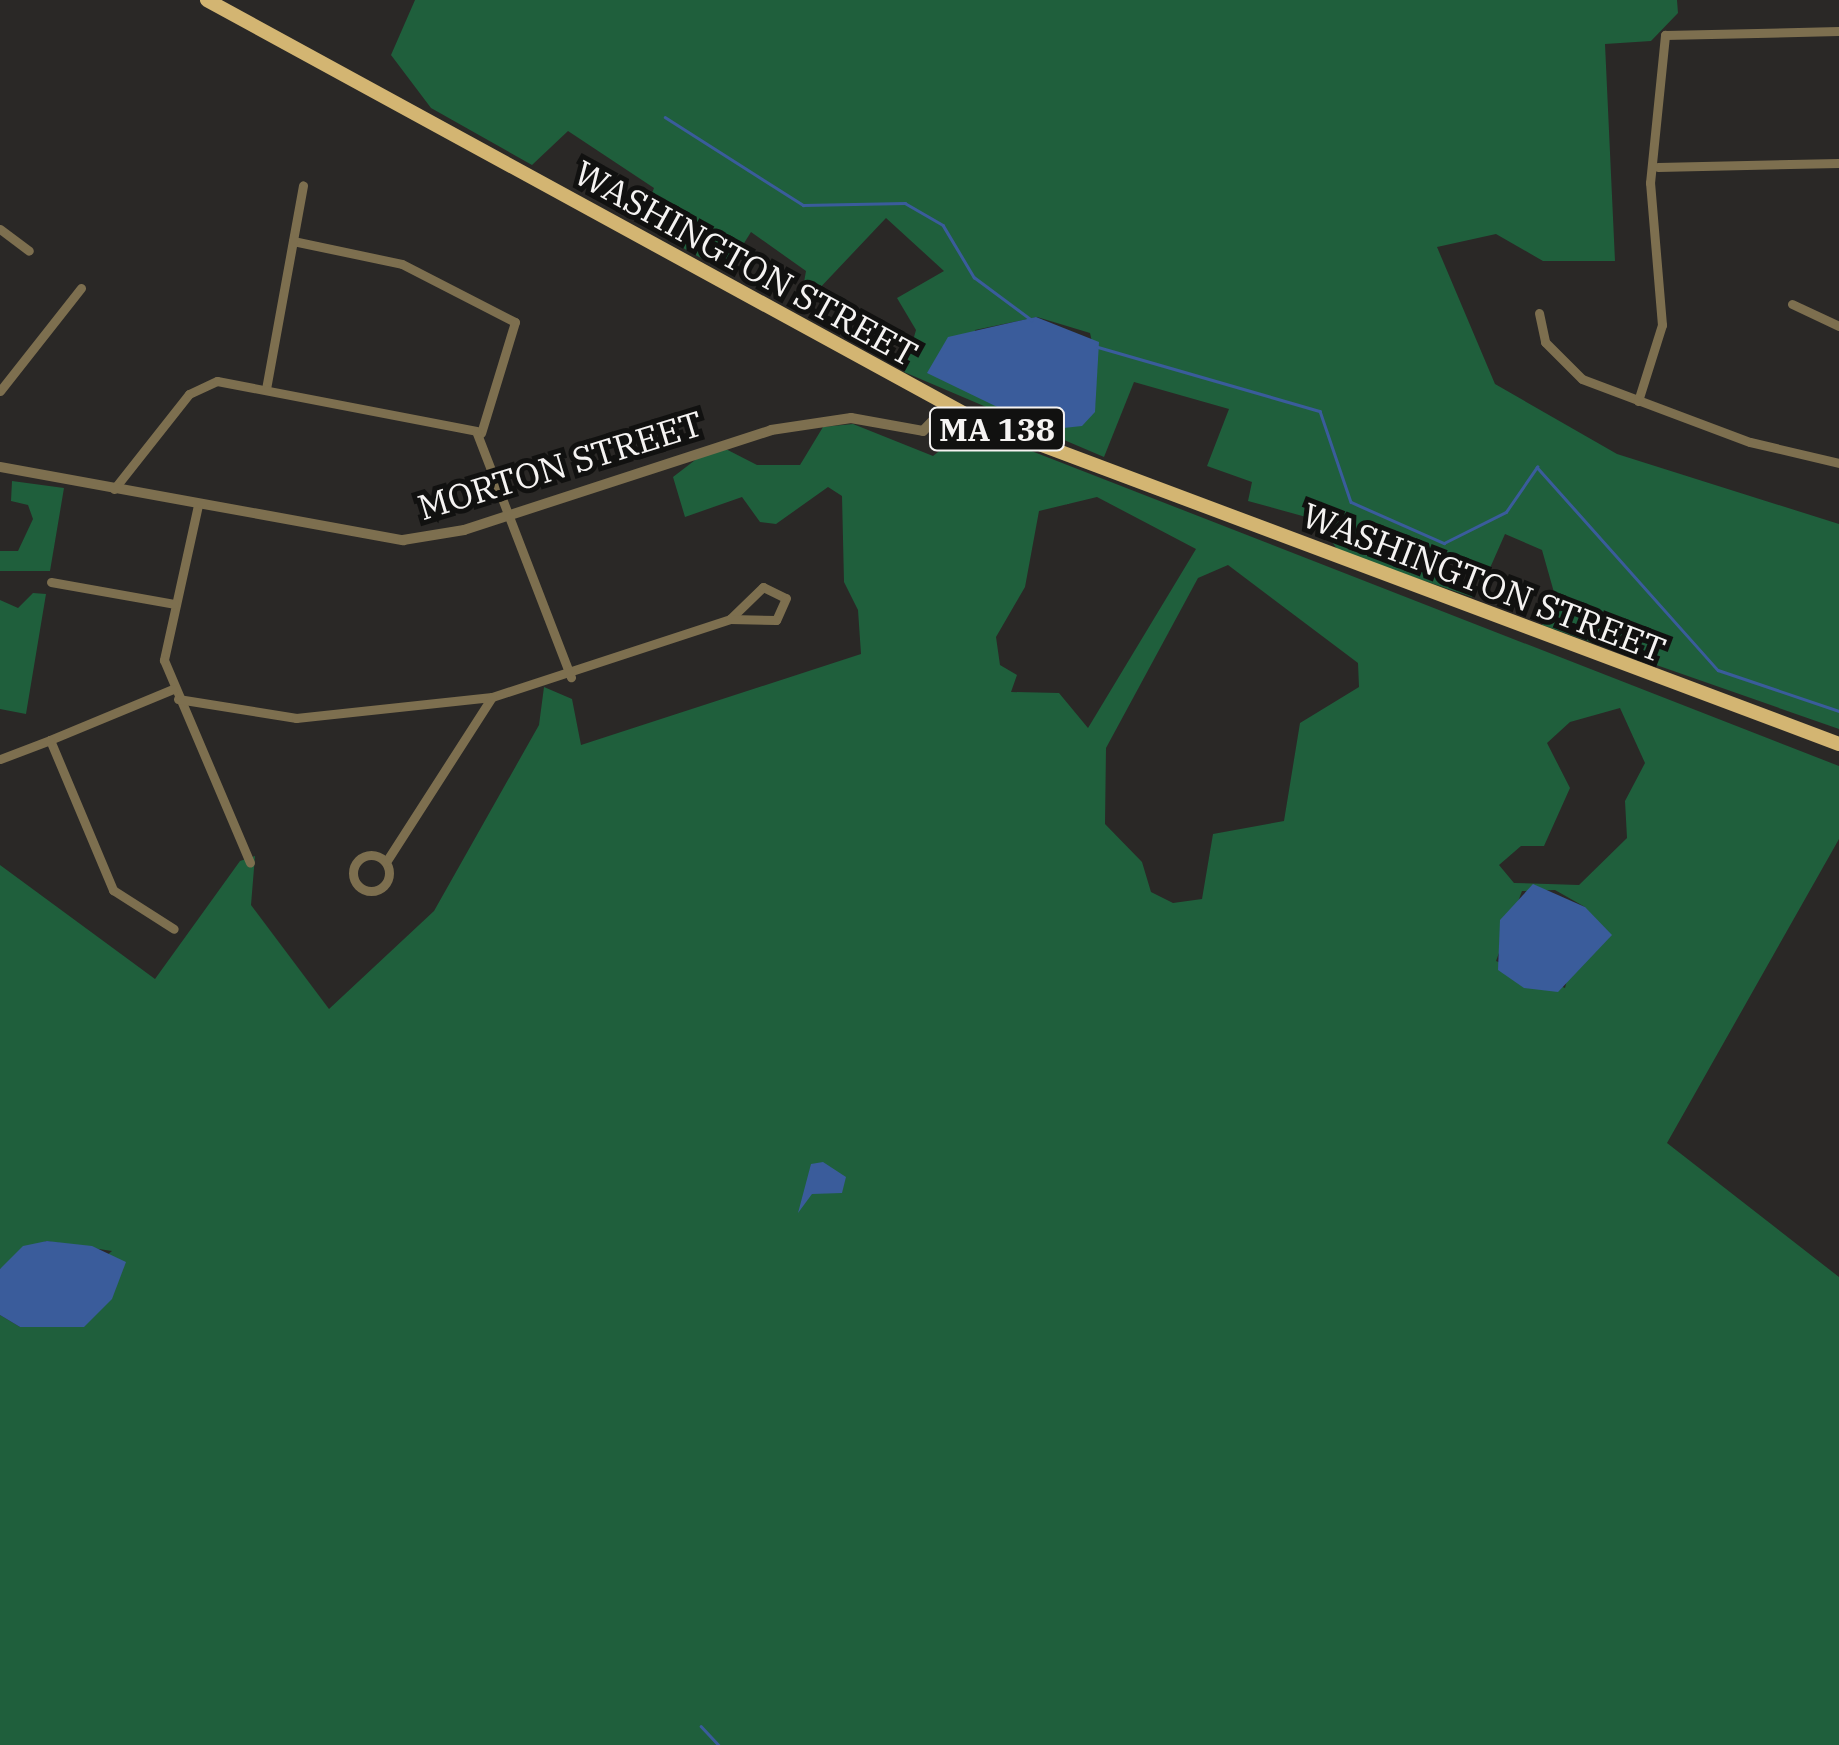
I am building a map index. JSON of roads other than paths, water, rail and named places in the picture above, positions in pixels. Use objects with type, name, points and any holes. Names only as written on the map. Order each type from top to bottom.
[{"type":"main road","name":"WASHINGTON STREET","points":[[207,0],[946,406],[1839,744]]},
{"type":"street","points":[[1638,401],[1662,325],[1650,215],[1658,167],[1665,34],[1839,31]]},
{"type":"street","points":[[1658,167],[1839,163]]},
{"type":"street","points":[[266,389],[303,185]]},
{"type":"street","points":[[0,229],[29,251]]},
{"type":"street","points":[[293,241],[402,264],[517,326],[481,433],[571,677]]},
{"type":"street","points":[[0,392],[81,288]]},
{"type":"street","points":[[1792,304],[1839,326]]},
{"type":"street","points":[[1540,313],[1545,342],[1570,371],[1638,401],[1839,463]]},
{"type":"street","points":[[114,489],[198,387],[266,389],[481,433]]},
{"type":"street","name":"MORTON STREET","points":[[0,467],[403,540],[513,514],[757,434],[844,418],[923,431],[946,406]]},
{"type":"street","points":[[198,505],[164,643],[175,694],[250,863]]},
{"type":"street","points":[[52,582],[174,604]]},
{"type":"street","points":[[0,759],[175,694],[296,718],[492,697],[571,677],[730,619],[776,620],[786,598],[763,587],[730,619]]},
{"type":"street","points":[[386,862],[361,858],[357,885],[380,890],[386,862],[492,697]]},
{"type":"street","points":[[50,740],[113,890],[174,929]]},
{"type":"water","points":[[1036,317],[1099,342],[1095,412],[1082,426],[1045,430],[927,373],[948,337]]},
{"type":"water","points":[[1533,884],[1585,907],[1612,935],[1558,992],[1524,988],[1498,970],[1500,920]]},
{"type":"water","points":[[823,1162],[846,1177],[842,1193],[812,1194],[798,1213],[811,1164]]},
{"type":"water","points":[[47,1241],[92,1246],[126,1262],[112,1299],[84,1327],[20,1327],[0,1315],[0,1269],[23,1246]]},
{"type":"waterway","points":[[665,117],[803,205],[905,203],[943,225],[974,277],[1032,320]]},
{"type":"waterway","points":[[1098,347],[1320,411],[1351,502],[1444,543],[1506,512],[1537,467],[1718,670],[1839,711]]},
{"type":"waterway","points":[[701,1726],[719,1745]]}]
